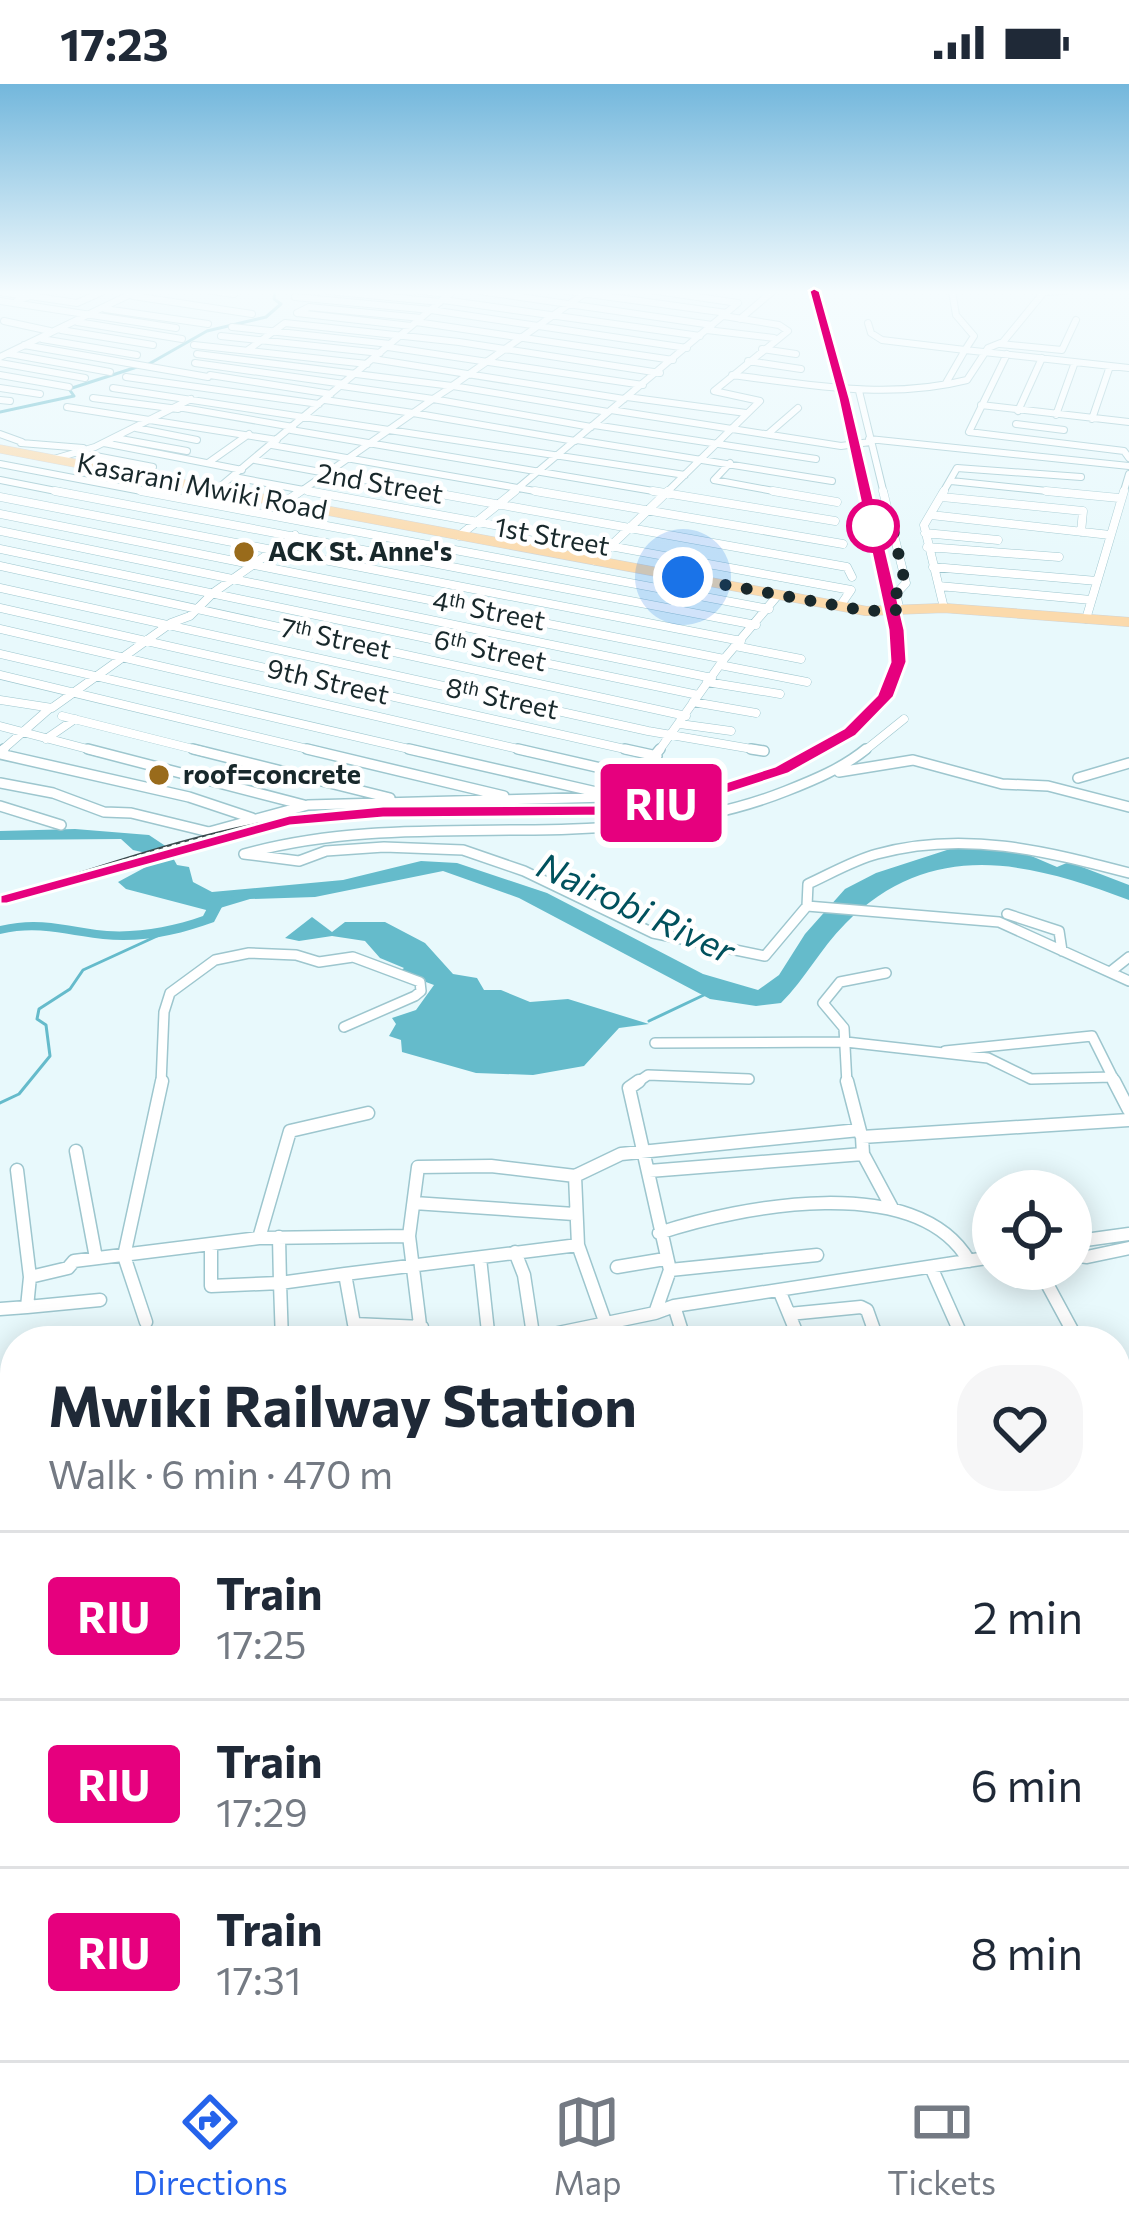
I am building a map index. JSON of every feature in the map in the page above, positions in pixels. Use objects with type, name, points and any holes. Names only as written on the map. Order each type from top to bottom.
[{"type":"main road","name":"Kasarani Mwiki Road","points":[[3,450],[840,606],[944,608],[1129,622]]},
{"type":"street","points":[[47,383],[69,387]]},
{"type":"street","points":[[168,383],[325,399]]},
{"type":"street","points":[[194,387],[199,383]]},
{"type":"street","points":[[245,383],[832,481]]},
{"type":"street","points":[[330,383],[816,459]]},
{"type":"street","points":[[433,383],[841,446],[870,441],[964,446],[1129,466]]},
{"type":"street","points":[[284,503],[456,383]]},
{"type":"street","points":[[530,383],[746,413]]},
{"type":"street","points":[[631,383],[643,385]]},
{"type":"street","points":[[458,536],[646,383]]},
{"type":"street","points":[[595,561],[760,401],[714,392],[723,383]]},
{"type":"street","points":[[798,383],[860,391],[916,391],[945,383]]},
{"type":"street","points":[[972,433],[992,383]]},
{"type":"street","points":[[1018,411],[1031,383]]},
{"type":"street","points":[[1056,415],[1067,383]]},
{"type":"street","points":[[1091,419],[1104,383]]},
{"type":"street","points":[[216,490],[343,385]]},
{"type":"street","points":[[54,459],[160,418],[208,387]]},
{"type":"street","points":[[0,388],[40,394]]},
{"type":"street","points":[[113,388],[685,476]]},
{"type":"street","points":[[860,391],[905,583],[896,594],[900,610]]},
{"type":"street","points":[[93,398],[178,408],[836,521]]},
{"type":"street","points":[[981,405],[1129,422]]},
{"type":"street","points":[[67,407],[160,418],[348,458],[843,544]]},
{"type":"street","points":[[768,434],[798,408]]},
{"type":"street","points":[[1057,444],[1071,417]]},
{"type":"street","points":[[1096,448],[1108,422]]},
{"type":"street","points":[[1016,424],[1064,430]]},
{"type":"street","points":[[133,427],[197,440]]},
{"type":"street","points":[[972,433],[1126,452],[1129,466],[1086,619]]},
{"type":"street","points":[[964,446],[972,433]]},
{"type":"street","points":[[0,434],[21,439],[21,443]]},
{"type":"street","points":[[208,463],[249,434]]},
{"type":"street","points":[[112,437],[187,451]]},
{"type":"street","points":[[670,454],[686,440]]},
{"type":"street","points":[[3,450],[21,443],[86,449]]},
{"type":"street","name":"1st Street","points":[[102,443],[473,524],[851,590],[840,606]]},
{"type":"street","points":[[76,452],[153,467]]},
{"type":"street","name":"2nd Street","points":[[255,460],[847,567],[852,578]]},
{"type":"street","points":[[730,463],[714,480],[838,502]]},
{"type":"street","points":[[0,464],[769,609]]},
{"type":"street","points":[[944,608],[925,521],[962,466],[1081,477]]},
{"type":"street","points":[[0,480],[756,625]]},
{"type":"street","points":[[951,481],[1119,498]]},
{"type":"street","points":[[0,496],[801,659]]},
{"type":"street","points":[[942,496],[1083,511],[1081,532]]},
{"type":"street","points":[[0,753],[50,709],[197,609],[213,592],[325,510]]},
{"type":"street","name":"4ᵗʰ Street","points":[[0,514],[807,682]]},
{"type":"street","points":[[932,515],[1110,535]]},
{"type":"street","points":[[28,536],[48,524]]},
{"type":"street","points":[[0,531],[779,694]]},
{"type":"street","points":[[925,533],[998,540]]},
{"type":"street","points":[[1,548],[16,534]]},
{"type":"street","points":[[112,552],[129,541]]},
{"type":"street","points":[[927,547],[1059,557]]},
{"type":"street","name":"6ᵗʰ Street","points":[[1,548],[756,713]]},
{"type":"street","points":[[440,566],[457,552]]},
{"type":"street","points":[[2,566],[27,554]]},
{"type":"street","points":[[1070,578],[1071,562]]},
{"type":"street","name":"7ᵗʰ Street","points":[[2,566],[731,731]]},
{"type":"street","points":[[933,567],[1097,581]]},
{"type":"street","points":[[939,586],[1091,600]]},
{"type":"street","name":"8ᵗʰ Street","points":[[0,588],[764,751]]},
{"type":"street","points":[[0,783],[53,793],[104,812],[131,813],[209,832],[308,806],[608,797],[626,791],[640,777],[722,662],[778,595]]},
{"type":"street","name":"9th Street","points":[[0,608],[657,756]]},
{"type":"street","points":[[436,662],[472,628]]},
{"type":"street","points":[[0,629],[640,777]]},
{"type":"street","points":[[28,660],[57,642]]},
{"type":"street","points":[[0,654],[608,797]]},
{"type":"street","points":[[190,672],[212,655]]},
{"type":"street","points":[[0,675],[517,799]]},
{"type":"street","points":[[338,707],[357,689]]},
{"type":"street","points":[[254,712],[276,694]]},
{"type":"street","points":[[0,700],[50,709]]},
{"type":"street","points":[[62,716],[399,800]]},
{"type":"street","points":[[46,739],[75,719]]},
{"type":"street","points":[[813,907],[765,956],[653,932],[524,871],[463,850],[384,847],[326,851],[298,861],[244,854],[300,841],[392,831],[546,834],[635,829],[758,803],[858,757],[904,719]]},
{"type":"street","points":[[369,739],[402,724]]},
{"type":"street","points":[[0,726],[308,806]]},
{"type":"street","points":[[168,767],[188,748]]},
{"type":"street","points":[[0,753],[189,797],[253,819]]},
{"type":"street","points":[[807,781],[913,760],[1002,784],[1048,786],[1129,807]]},
{"type":"street","points":[[1078,778],[1129,763]]},
{"type":"street","points":[[0,806],[61,825]]},
{"type":"street","points":[[813,907],[808,884],[875,854],[948,841],[1025,846],[1129,873]]},
{"type":"street","points":[[813,907],[1003,918],[1129,981]]},
{"type":"street","points":[[954,909],[1050,925],[1063,940],[1062,951]]},
{"type":"street","points":[[146,1322],[124,1256],[162,1081],[164,1012],[170,993],[215,960],[249,953],[296,955],[319,962],[352,957],[420,982],[421,992],[416,996],[344,1027]]},
{"type":"street","points":[[1110,972],[1129,957]]},
{"type":"street","points":[[886,974],[839,980],[827,990],[823,1003],[844,1028],[848,1094],[863,1154],[892,1208]]},
{"type":"street","points":[[938,1053],[968,1046],[1092,1036],[1129,1110]]},
{"type":"street","points":[[655,1043],[846,1042],[988,1058],[1039,1080],[1113,1077]]},
{"type":"street","points":[[655,1313],[668,1264],[629,1088],[648,1075],[749,1078]]},
{"type":"street","points":[[259,1238],[290,1131],[368,1113]]},
{"type":"street","points":[[421,1326],[409,1236],[418,1167],[491,1166],[575,1176],[604,1159],[642,1151],[1129,1120]]},
{"type":"street","points":[[76,1151],[96,1258]]},
{"type":"street","points":[[649,1171],[863,1154]]},
{"type":"street","points":[[17,1170],[30,1277],[27,1306]]},
{"type":"street","points":[[575,1176],[578,1245],[607,1324]]},
{"type":"street","points":[[414,1203],[574,1214]]},
{"type":"street","points":[[659,1233],[740,1211],[892,1208],[943,1230],[969,1261]]},
{"type":"street","points":[[1092,1239],[1129,1234]]},
{"type":"street","points":[[30,1277],[96,1258],[259,1238],[409,1236]]},
{"type":"street","points":[[279,1237],[281,1326]]},
{"type":"street","points":[[211,1244],[212,1286],[280,1283],[578,1245]]},
{"type":"street","points":[[1092,1256],[1129,1247]]},
{"type":"street","points":[[515,1252],[524,1275],[532,1326]]},
{"type":"street","points":[[617,1267],[817,1255]]},
{"type":"street","points":[[480,1258],[487,1326]]},
{"type":"street","points":[[598,1326],[674,1306],[972,1260]]},
{"type":"street","points":[[931,1267],[957,1326]]},
{"type":"street","points":[[345,1274],[354,1324],[368,1326]]},
{"type":"street","points":[[779,1289],[794,1326]]},
{"type":"street","points":[[1051,1290],[1070,1326]]},
{"type":"street","points":[[0,1309],[100,1300]]},
{"type":"street","points":[[674,1306],[680,1326]]},
{"type":"street","points":[[789,1314],[861,1307],[873,1326]]},
{"type":"water","points":[[75,829],[149,835],[167,847],[177,865],[189,867],[193,882],[212,892],[343,880],[421,861],[457,863],[547,893],[703,974],[758,990],[779,975],[805,934],[845,889],[876,873],[950,849],[972,847],[1029,855],[1057,867],[1069,862],[1129,885],[1129,900],[1017,868],[946,868],[911,878],[878,897],[836,933],[781,1003],[756,1006],[710,999],[519,898],[443,871],[315,897],[250,899],[210,911],[126,889],[118,882],[157,861],[155,855],[133,850],[121,839],[0,840],[0,831]]},
{"type":"water","points":[[312,917],[332,932],[345,922],[385,922],[425,943],[453,974],[477,978],[484,990],[501,990],[530,1002],[568,999],[649,1024],[619,1028],[584,1066],[533,1075],[476,1073],[402,1052],[401,1040],[389,1036],[396,1024],[392,1018],[416,1010],[434,985],[399,972],[404,968],[380,958],[365,941],[332,936],[285,938]]},
{"type":"waterway","points":[[0,412],[74,396],[69,389],[87,383]]},
{"type":"waterway","points":[[0,930],[42,925],[104,935],[157,933],[209,919],[217,902],[228,898]]},
{"type":"waterway","points":[[0,1103],[19,1094],[50,1056],[46,1025],[37,1019],[39,1009],[70,989],[83,970],[168,931]]},
{"type":"waterway","points":[[649,1021],[706,994]]},
{"type":"railway","points":[[0,900],[180,844],[290,820],[642,804],[701,795],[761,778],[816,755],[863,720],[883,696],[896,668],[898,648],[840,383]]},
{"type":"train","name":"RIU","points":[[0,900],[289,820],[383,812],[611,811],[701,796],[817,754],[850,732],[885,697],[899,662],[893,612],[839,383]]},
{"type":"place","name":"ACK St. Anne's","points":[[244,552]]},
{"type":"place","name":"roof=concrete","points":[[159,775]]},
{"type":"route","points":[[683,577],[866,611],[900,610],[896,594],[905,583],[892,525],[873,526]]},
{"type":"water label","name":"Nairobi River","points":[[636,908]]}]
